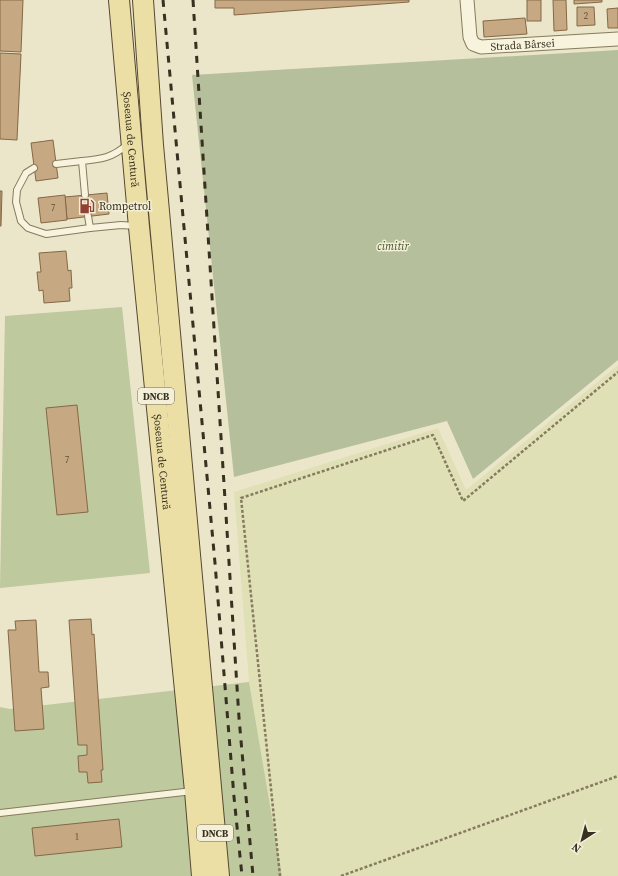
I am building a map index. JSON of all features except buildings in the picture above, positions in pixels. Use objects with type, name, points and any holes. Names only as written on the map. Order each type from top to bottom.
[{"type":"main road","name":"Șoseaua de Centură","points":[[119,0],[139,227],[195,791],[202,876]]},
{"type":"main road","name":"Șoseaua de Centură","points":[[143,0],[153,145],[219,876]]},
{"type":"street","name":"Strada Bârsei","points":[[467,0],[470,37],[473,44],[481,47],[618,39]]},
{"type":"lane","points":[[56,164],[107,158],[122,150],[132,141]]},
{"type":"lane","points":[[82,161],[85,195]]},
{"type":"lane","points":[[34,168],[26,173],[17,190],[16,202],[21,221],[28,228],[46,234],[121,224],[139,227]]},
{"type":"lane","points":[[88,216],[90,228]]},
{"type":"lane","points":[[0,813],[195,791]]},
{"type":"path","points":[[280,876],[241,498],[433,435],[463,501],[618,372]]},
{"type":"path","points":[[342,876],[618,776]]},
{"type":"green space","name":"cimitir","points":[[618,50],[618,360],[473,479],[447,421],[234,477],[192,75]]},
{"type":"green space","points":[[122,307],[150,573],[0,588],[5,316]]},
{"type":"green space","points":[[618,365],[618,876],[282,876],[249,682],[234,492],[438,428],[466,490]]},
{"type":"green space","points":[[249,682],[282,876],[0,876],[0,707],[10,709]]},
{"type":"railway","points":[[163,0],[215,563],[242,876]]},
{"type":"railway","points":[[193,0],[239,718],[253,876]]},
{"type":"place","name":"Rompetrol","points":[[87,206]]}]
